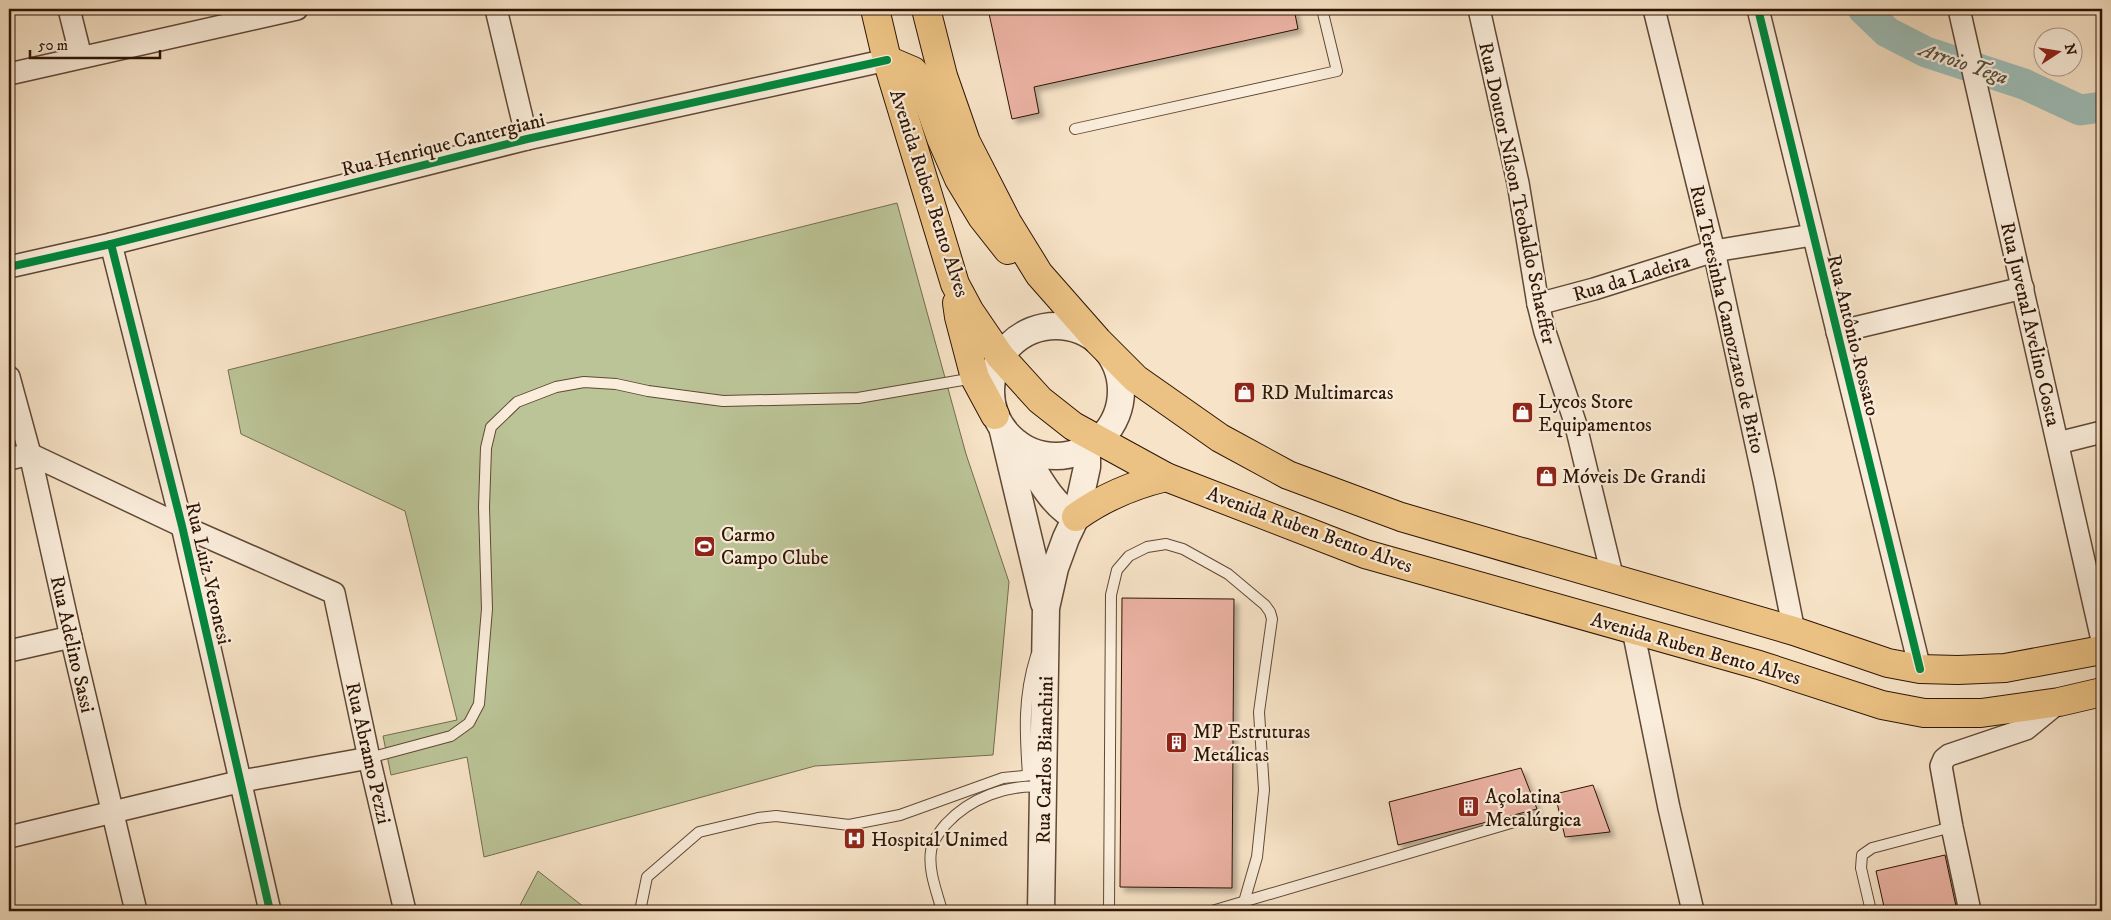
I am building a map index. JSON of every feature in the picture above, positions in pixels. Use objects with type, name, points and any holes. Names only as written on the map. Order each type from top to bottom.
[{"type":"main road","name":"Avenida Ruben Bento Alves","points":[[875,9],[887,60],[955,284],[970,312],[1000,356],[1040,400],[1093,444],[1166,477],[1365,554],[1759,665],[1882,705],[1924,713],[1981,713],[2059,702],[2102,692]]},
{"type":"main road","name":"Avenida Ruben Bento Alves","points":[[926,9],[943,76],[966,142],[1007,222],[1039,274],[1098,341],[1136,379],[1220,438],[1288,475],[1401,517],[1794,632],[1888,663],[1920,669],[2005,668],[2102,650]]},
{"type":"main road","points":[[887,60],[912,71],[921,81],[941,138],[959,179],[982,217],[1005,247],[1039,274]]},
{"type":"main road","points":[[955,284],[959,317],[975,378],[1005,430]]},
{"type":"main road","points":[[1076,517],[1096,502],[1119,491],[1166,477]]},
{"type":"street","points":[[69,9],[81,57]]},
{"type":"street","points":[[9,74],[297,9]]},
{"type":"street","points":[[496,9],[527,139]]},
{"type":"street","name":"Rua Doutor Nílson Teobaldo Schaeffer","points":[[1479,9],[1518,182],[1538,304],[1545,332],[1575,422],[1613,579]]},
{"type":"street","name":"Rua Teresinha Camozzato de Brito","points":[[1654,9],[1714,251],[1764,481],[1794,632]]},
{"type":"street","name":"Rua Antônio Rossato","points":[[1758,9],[1920,669]]},
{"type":"street","name":"Rua Juvenal Avelino Costa","points":[[1960,15],[2102,640]]},
{"type":"street","name":"Rua Henrique Cantergiani","points":[[9,267],[111,244],[527,139],[887,60]]},
{"type":"street","name":"Rua da Ladeira","points":[[1538,304],[1594,289],[1714,251],[1812,235]]},
{"type":"street","name":"Rua Luiz Veronesi","points":[[111,244],[182,526],[242,781],[270,911]]},
{"type":"street","points":[[1837,332],[2023,288]]},
{"type":"street","points":[[1000,356],[1012,342],[1029,331],[1043,326],[1064,326],[1081,330],[1098,341],[1115,362],[1121,382],[1120,404],[1113,422],[1093,444],[1075,454],[1054,456],[1033,452],[1005,430]]},
{"type":"street","name":"Rua Carlos Bianchini","points":[[1000,356],[993,372],[991,392],[1005,430],[1046,615]]},
{"type":"street","name":"Rua Adelino Sassi","points":[[9,377],[30,454],[136,911]]},
{"type":"street","points":[[1005,430],[1052,498],[1066,513],[1076,517]]},
{"type":"street","points":[[2058,442],[2102,432]]},
{"type":"street","name":"Rua Carlos Bianchini","points":[[1041,911],[1038,779],[1046,615],[1055,568],[1076,517],[1093,444]]},
{"type":"street","points":[[9,459],[30,454],[182,526]]},
{"type":"street","name":"Rua Abramo Pezzi","points":[[182,526],[334,593],[369,758],[405,911]]},
{"type":"street","points":[[1633,630],[1669,808],[1693,911]]},
{"type":"street","points":[[9,651],[71,637]]},
{"type":"street","points":[[1970,911],[1941,766],[1944,759],[1949,755],[2026,729],[2059,702]]},
{"type":"street","points":[[9,837],[242,781],[369,758]]},
{"type":"lane","points":[[1076,129],[1337,71],[1322,9]]},
{"type":"lane","points":[[369,758],[451,736],[469,723],[479,704],[487,609],[484,507],[486,448],[491,427],[517,402],[556,387],[584,382],[616,384],[648,391],[723,401],[858,398],[975,378]]},
{"type":"lane","points":[[1109,911],[1111,595],[1117,570],[1129,556],[1147,547],[1166,544],[1184,549],[1228,574],[1264,605],[1272,619],[1259,712],[1264,790],[1257,857],[1244,902]]},
{"type":"lane","points":[[640,911],[648,877],[699,832],[758,818],[776,816],[849,825],[900,815],[1004,778],[1038,779]]},
{"type":"lane","points":[[942,911],[932,874],[930,850],[939,831],[958,812],[994,792],[1027,786],[1038,779]]},
{"type":"lane","points":[[971,790],[977,801]]},
{"type":"lane","points":[[1212,911],[1521,820]]},
{"type":"lane","points":[[1871,911],[1861,868],[1862,855],[1872,848],[1952,828]]},
{"type":"green space","name":"Carmo Campo Clube","points":[[897,203],[966,454],[1009,582],[993,755],[815,766],[484,857],[467,757],[391,775],[383,736],[457,720],[405,511],[241,434],[228,370]]},
{"type":"green space","points":[[538,871],[589,911],[517,911]]},
{"type":"building","points":[[988,9],[1294,9],[1298,29],[1034,87],[1039,113],[1012,119]]},
{"type":"building","name":"MP Estruturas Metálicas","points":[[1122,598],[1234,599],[1232,888],[1120,887]]},
{"type":"building","name":"Açolatina Metalúrgica","points":[[1521,768],[1537,809],[1398,845],[1389,802]]},
{"type":"building","points":[[1593,785],[1610,832],[1565,837],[1555,794]]},
{"type":"building","points":[[1945,855],[1957,911],[1885,911],[1876,871]]},
{"type":"waterway","name":"Arroio Tega","points":[[1863,9],[1887,32],[1926,52],[2024,84],[2080,110],[2102,107]]},
{"type":"cycle path","points":[[1758,9],[1920,669]]},
{"type":"cycle path","points":[[9,267],[111,244],[527,139],[887,60]]},
{"type":"cycle path","points":[[111,244],[182,526],[270,911]]},
{"type":"place","name":"RD Multimarcas","points":[[1245,392]]},
{"type":"place","name":"Lycos Store Equipamentos","points":[[1522,412]]},
{"type":"place","name":"Móveis De Grandi","points":[[1546,476]]},
{"type":"place","name":"Carmo Campo Clube","points":[[705,546]]},
{"type":"place","name":"MP Estruturas Metálicas","points":[[1177,743]]},
{"type":"place","name":"Açolatina Metalúrgica","points":[[1469,807]]},
{"type":"place","name":"Hospital Unimed","points":[[855,839]]}]
